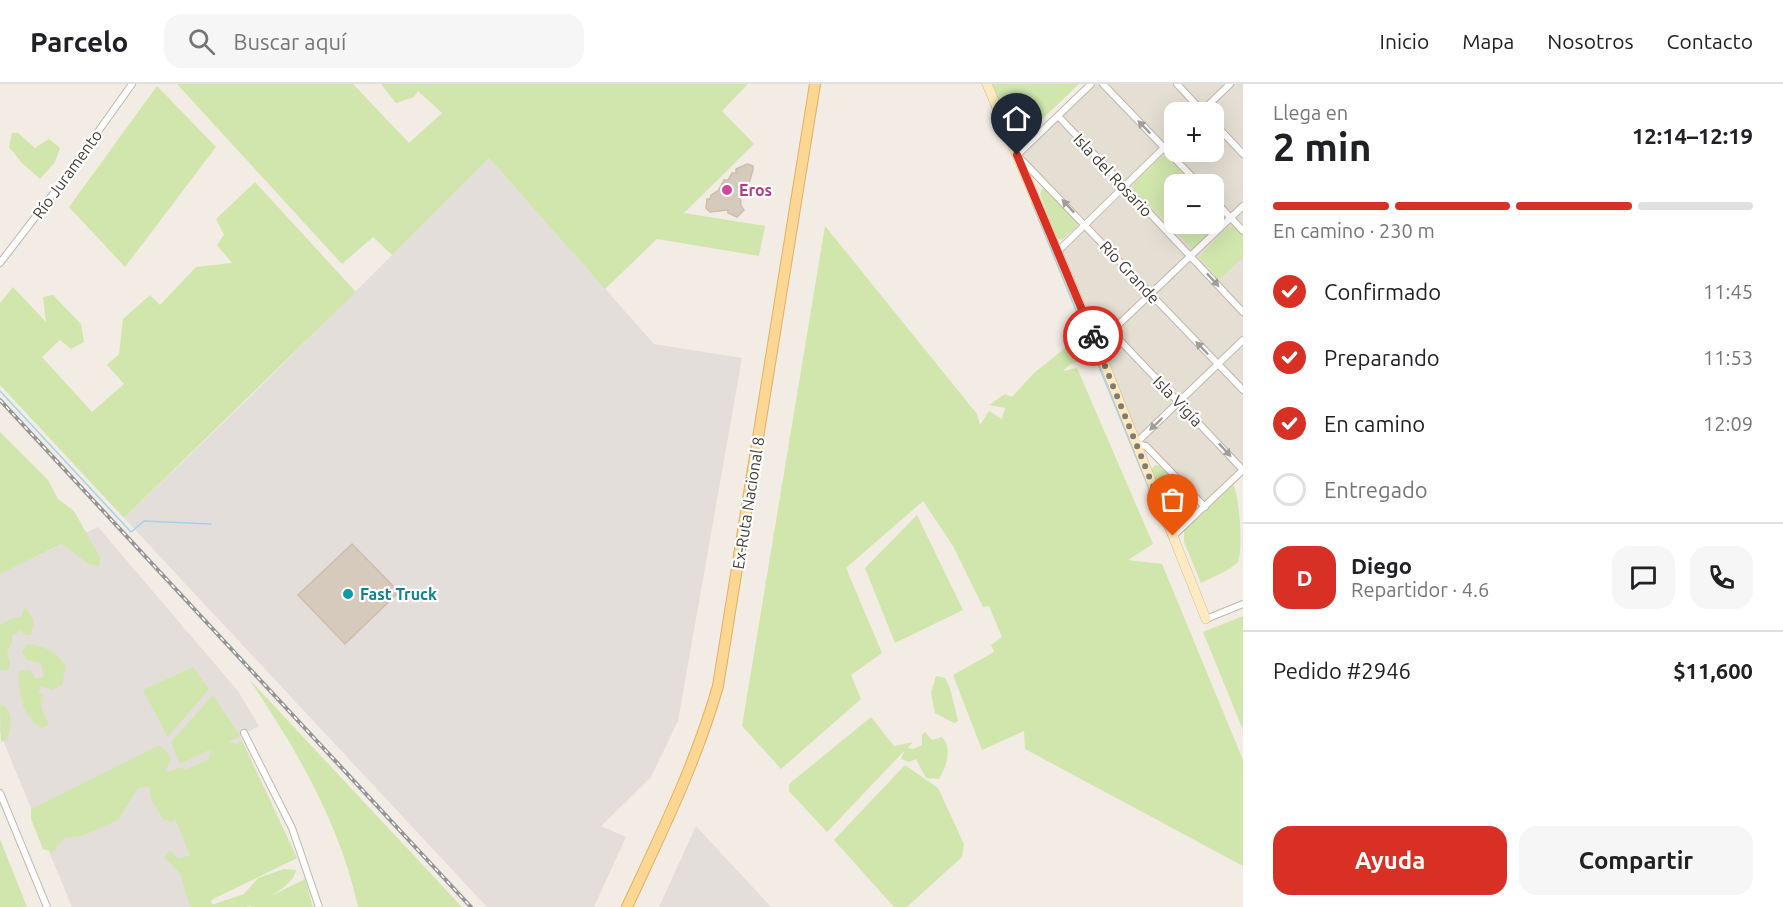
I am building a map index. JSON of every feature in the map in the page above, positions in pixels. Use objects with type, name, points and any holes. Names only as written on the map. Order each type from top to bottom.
[{"type":"main road","name":"Ex-Ruta Nacional 8","points":[[627,907],[705,731],[718,686],[815,84]]},
{"type":"street","name":"Río Juramento","points":[[0,263],[60,185],[132,84]]},
{"type":"street","points":[[987,84],[1097,345],[1206,619],[1243,604]]},
{"type":"street","points":[[1017,155],[1090,84]]},
{"type":"street","points":[[1057,252],[1164,148],[1103,84]]},
{"type":"street","points":[[1177,84],[1193,102]]},
{"type":"street","points":[[1212,102],[1230,84]]},
{"type":"street","name":"Isla del Rosario","points":[[1058,116],[1243,312]]},
{"type":"street","points":[[1224,134],[1243,154]]},
{"type":"street","name":"Río Grande","points":[[1017,155],[1243,390]]},
{"type":"street","points":[[1178,162],[1189,174]]},
{"type":"street","points":[[1097,345],[1243,206]]},
{"type":"street","points":[[1224,211],[1243,231]]},
{"type":"street","name":"Isla Vigía","points":[[1112,332],[1243,470]]},
{"type":"street","points":[[1135,444],[1243,340]]},
{"type":"street","points":[[1135,444],[1146,446],[1205,507]]},
{"type":"street","points":[[1173,536],[1243,470]]},
{"type":"street","points":[[244,733],[292,828],[320,907]]},
{"type":"street","points":[[0,792],[46,907]]},
{"type":"shaded area","points":[[1096,84],[1243,84],[1243,466],[1203,504],[1136,434],[1062,252],[1090,224],[1022,156]]},
{"type":"shaded area","points":[[489,158],[654,344],[742,358],[678,721],[651,777],[601,826],[626,837],[594,907],[487,907],[124,518],[248,399]]},
{"type":"shaded area","points":[[98,527],[238,691],[259,726],[240,736],[297,858],[211,900],[214,907],[72,907],[0,733],[0,574]]},
{"type":"shaded area","points":[[696,826],[771,907],[659,907]]},
{"type":"green space","points":[[177,84],[353,84],[409,143],[442,113],[418,91],[414,97],[396,103],[381,84],[748,84],[722,111],[754,144],[684,213],[765,226],[759,256],[657,239],[605,289],[489,158],[392,255],[373,237],[342,264]]},
{"type":"green space","points":[[992,84],[1079,84],[1016,144]]},
{"type":"green space","points":[[157,86],[216,147],[125,267],[69,207]]},
{"type":"green space","points":[[12,133],[18,133],[35,148],[49,139],[60,148],[55,162],[40,179],[9,147]]},
{"type":"green space","points":[[1164,156],[1164,162],[1172,162],[1184,174],[1164,174],[1164,220],[1133,188],[1134,183]]},
{"type":"green space","points":[[255,182],[356,292],[124,518],[0,385],[0,303],[13,287],[46,322],[43,297],[53,295],[81,324],[84,342],[71,349],[60,340],[42,357],[92,412],[124,384],[107,365],[119,354],[123,319],[150,295],[160,305],[196,267],[232,263],[217,245],[224,235],[216,219]]},
{"type":"green space","points":[[1042,189],[1047,189],[1078,222],[1077,227],[1062,240],[1057,238],[1040,194]]},
{"type":"green space","points":[[825,226],[977,414],[980,425],[989,411],[1002,419],[1005,408],[989,405],[1005,394],[1012,397],[1034,373],[1075,340],[1084,341],[1091,355],[1089,362],[1075,362],[1063,371],[1077,368],[1153,544],[1128,560],[1162,564],[1243,760],[1243,866],[1025,749],[1024,731],[982,750],[953,675],[994,652],[991,645],[1002,637],[989,606],[983,607],[953,546],[923,501],[846,568],[882,653],[851,675],[861,699],[781,769],[742,726]]},
{"type":"green space","points":[[1229,226],[1235,227],[1243,236],[1243,257],[1219,280],[1199,257],[1221,234],[1224,234]]},
{"type":"green space","points":[[1177,234],[1209,234],[1192,249]]},
{"type":"green space","points":[[0,432],[48,480],[58,499],[74,511],[100,557],[99,567],[87,563],[62,544],[0,574]]},
{"type":"green space","points":[[1155,465],[1160,466],[1197,504],[1180,524],[1173,522],[1151,470]]},
{"type":"green space","points":[[1233,484],[1240,523],[1240,556],[1234,565],[1201,583],[1184,542],[1184,530]]},
{"type":"green space","points":[[917,515],[963,610],[895,643],[865,568]]},
{"type":"green space","points":[[25,607],[34,620],[31,635],[24,635],[21,630],[12,636],[12,643],[7,652],[10,664],[8,670],[0,670],[0,625],[12,618],[21,617]]},
{"type":"green space","points":[[1243,616],[1243,730],[1203,632]]},
{"type":"green space","points":[[27,644],[50,650],[66,666],[62,685],[53,690],[41,686],[38,692],[43,696],[41,707],[49,725],[41,728],[29,716],[22,703],[18,671],[30,670],[36,679],[44,676],[41,664],[26,659],[22,651]]},
{"type":"green space","points":[[193,667],[209,689],[168,737],[143,690]]},
{"type":"green space","points":[[936,676],[945,678],[950,688],[958,721],[954,723],[935,713],[931,693]]},
{"type":"green space","points":[[249,679],[462,907],[358,907],[340,846],[328,817],[283,732]]},
{"type":"green space","points":[[213,695],[240,736],[228,742],[237,744],[242,741],[297,858],[211,900],[211,905],[244,894],[258,878],[284,869],[296,870],[290,882],[268,898],[246,907],[190,907],[180,873],[164,857],[170,850],[178,859],[190,855],[175,819],[172,822],[163,819],[151,799],[149,786],[138,788],[118,820],[82,836],[64,838],[53,852],[43,849],[31,819],[31,809],[158,746],[166,750],[171,759],[165,772],[184,767],[185,770],[209,759],[211,749],[180,764],[171,742]]},
{"type":"green space","points":[[0,704],[5,706],[11,718],[7,739],[1,742]]},
{"type":"green space","points":[[871,717],[894,746],[913,742],[908,748],[913,749],[922,745],[922,735],[925,732],[932,740],[942,737],[948,752],[944,769],[939,779],[926,778],[916,759],[909,762],[901,759],[905,750],[827,832],[789,791],[789,784]]},
{"type":"green space","points":[[905,765],[938,788],[964,844],[962,857],[907,907],[894,907],[834,840]]},
{"type":"green space","points":[[0,839],[27,907],[0,907]]},
{"type":"green space","points":[[305,879],[313,907],[249,907]]},
{"type":"building","name":"Eros","points":[[747,164],[753,166],[753,170],[749,183],[744,183],[740,189],[741,206],[744,210],[737,217],[728,213],[728,210],[710,212],[706,208],[707,199],[718,191],[724,180],[728,180],[732,173],[736,173],[736,169]]},
{"type":"building","name":"Fast Truck","points":[[352,544],[399,592],[345,644],[298,595]]},
{"type":"waterway","points":[[1032,203],[1170,540]]},
{"type":"waterway","points":[[0,391],[131,532],[144,521],[211,524]]},
{"type":"railway","points":[[0,400],[471,907]]},
{"type":"way so far","points":[[1093,336],[1173,536]]},
{"type":"place","name":"Eros","points":[[727,190]]},
{"type":"place","name":"Fast Truck","points":[[348,594]]},
{"type":"route","points":[[1017,155],[1093,336]]}]
